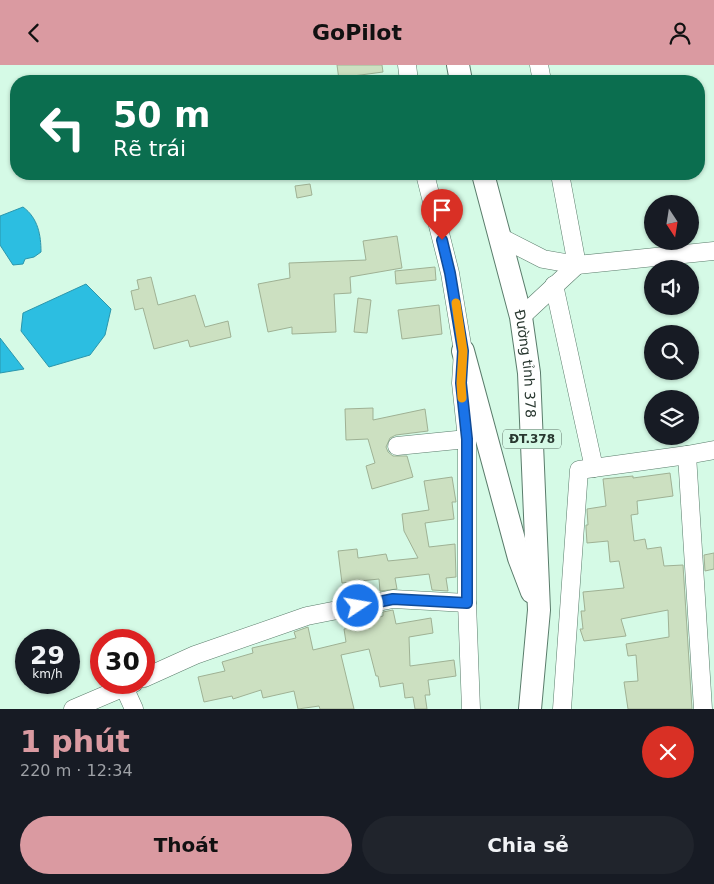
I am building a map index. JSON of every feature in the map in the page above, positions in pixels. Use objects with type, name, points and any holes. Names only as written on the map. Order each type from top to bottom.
[{"type":"main road","name":"Đường tỉnh 378","points":[[485,180],[521,317],[529,373],[539,610],[530,709]]},
{"type":"main road","points":[[463,351],[519,559],[539,610]]},
{"type":"street","points":[[427,180],[450,273],[463,351],[461,383],[467,439],[467,603],[471,709]]},
{"type":"street","points":[[561,180],[577,265]]},
{"type":"street","points":[[500,237],[543,259],[577,265],[714,251]]},
{"type":"street","points":[[521,317],[577,265]]},
{"type":"street","points":[[554,285],[594,468]]},
{"type":"street","points":[[396,446],[467,439]]},
{"type":"street","points":[[562,709],[579,470],[714,450]]},
{"type":"street","points":[[687,455],[702,709]]},
{"type":"street","points":[[155,673],[195,655],[307,616],[393,599],[467,603]]},
{"type":"street","points":[[73,709],[108,694]]},
{"type":"street","points":[[131,694],[134,709]]},
{"type":"water","points":[[23,207],[32,216],[38,227],[41,252],[34,257],[25,259],[23,264],[13,265],[0,245],[0,216]]},
{"type":"water","points":[[86,284],[111,309],[105,335],[90,355],[49,367],[21,331],[23,313]]},
{"type":"water","points":[[0,338],[24,369],[0,373]]},
{"type":"building","points":[[337,65],[382,65],[383,72],[338,75]]},
{"type":"building","points":[[310,184],[312,195],[297,198],[295,186]]},
{"type":"building","points":[[397,236],[402,268],[350,277],[351,293],[334,294],[336,332],[292,334],[292,327],[268,332],[258,284],[290,278],[289,263],[366,260],[363,241]]},
{"type":"building","points":[[435,267],[436,280],[396,284],[395,271]]},
{"type":"building","points":[[151,277],[158,305],[195,295],[205,327],[228,321],[231,337],[190,347],[188,340],[154,349],[143,308],[135,310],[131,291],[139,289],[137,280]]},
{"type":"building","points":[[358,298],[371,300],[367,333],[354,332]]},
{"type":"building","points":[[439,305],[442,334],[402,339],[398,310]]},
{"type":"building","points":[[373,408],[373,420],[425,409],[428,431],[396,435],[390,438],[386,447],[388,452],[393,456],[407,456],[413,477],[372,489],[366,466],[375,463],[368,439],[346,440],[345,409]]},
{"type":"building","points":[[670,473],[673,496],[637,501],[638,514],[631,515],[634,541],[645,539],[647,549],[661,547],[664,566],[683,565],[692,709],[628,709],[624,682],[638,681],[636,655],[628,656],[626,644],[669,637],[668,610],[621,619],[626,636],[584,641],[580,629],[583,629],[581,611],[585,611],[583,592],[624,588],[619,561],[610,562],[608,541],[587,543],[587,509],[606,506],[603,479],[633,476],[633,478]]},
{"type":"building","points":[[452,477],[456,502],[452,502],[454,519],[425,523],[429,547],[455,544],[456,577],[446,578],[448,591],[432,590],[429,574],[395,578],[397,589],[380,591],[379,579],[342,583],[338,551],[357,549],[358,558],[386,554],[388,561],[418,558],[404,531],[402,514],[429,510],[424,481]]},
{"type":"building","points":[[714,553],[714,569],[705,571],[704,555]]},
{"type":"building","points":[[393,610],[396,624],[431,618],[433,633],[409,637],[410,666],[454,660],[456,676],[428,680],[430,695],[425,695],[427,709],[415,709],[413,697],[405,698],[403,683],[380,687],[369,649],[341,655],[354,709],[320,709],[319,706],[298,709],[294,691],[263,698],[261,690],[233,699],[232,696],[204,702],[198,677],[225,671],[222,662],[253,653],[252,648],[296,638],[294,632],[308,627],[313,650],[346,642],[344,629],[376,623],[375,618],[383,616],[383,612]]},
{"type":"slow traffic","points":[[456,303],[463,351],[462,398]]},
{"type":"route","points":[[358,606],[393,599],[467,603],[467,439],[461,383],[463,351],[450,273],[442,240]]}]
